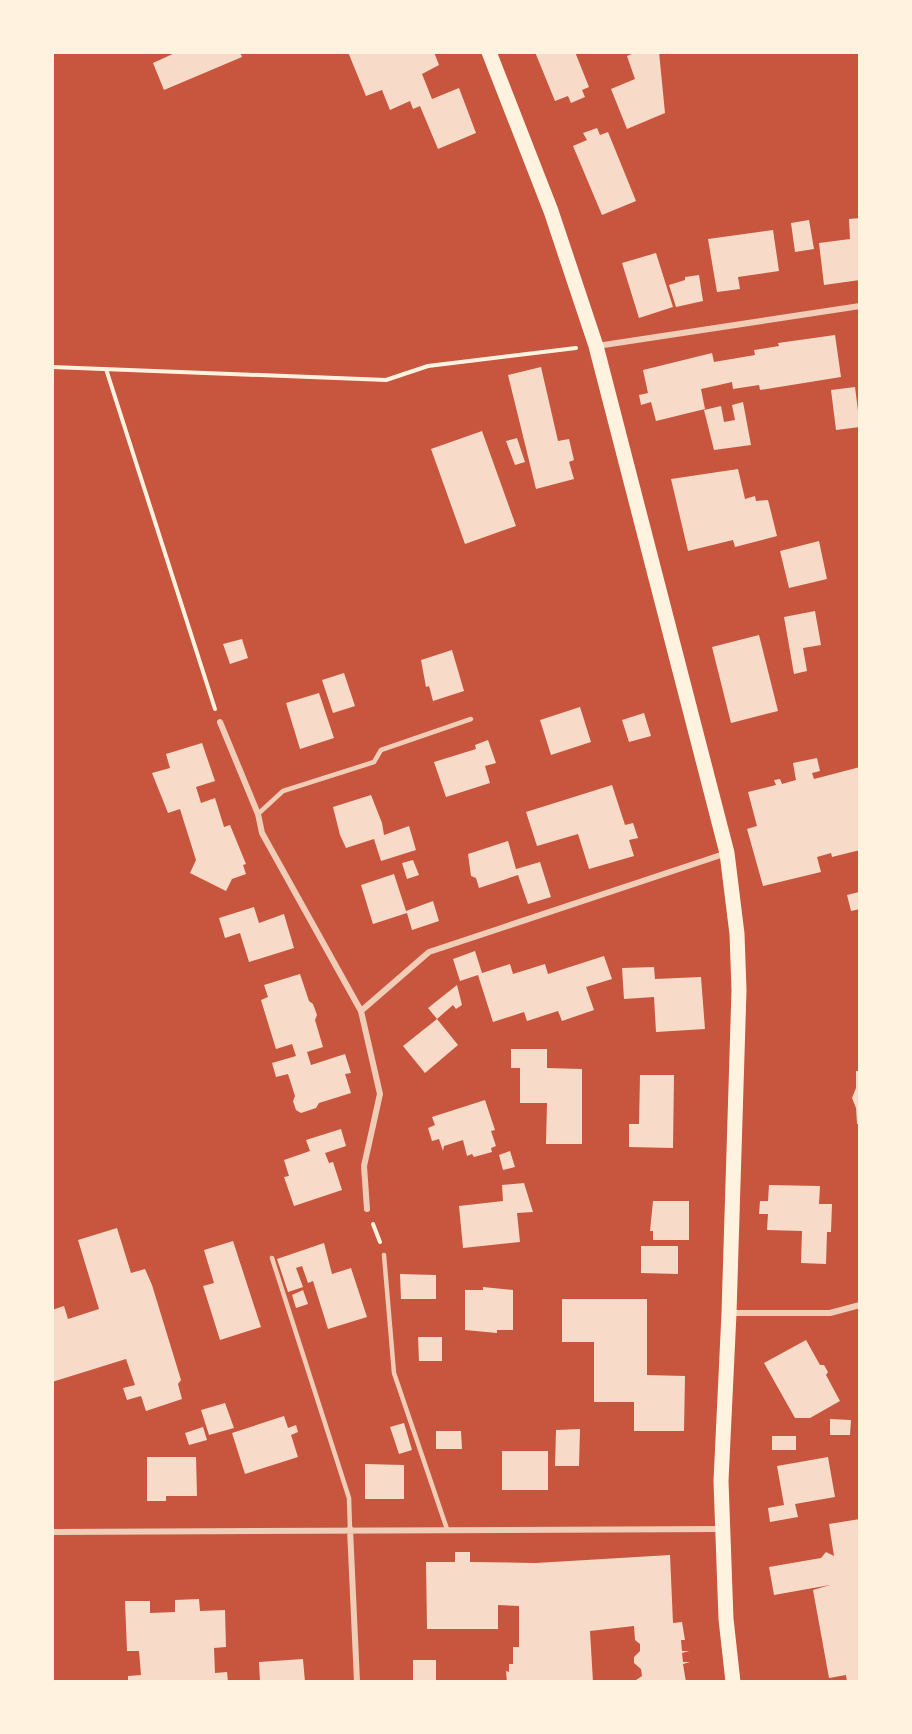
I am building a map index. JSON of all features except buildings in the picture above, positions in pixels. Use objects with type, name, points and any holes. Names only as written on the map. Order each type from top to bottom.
[{"type":"main road","points":[[489,52],[551,211],[596,346],[727,853],[737,934],[739,990],[721,1528],[733,1682]]},
{"type":"street","points":[[596,346],[860,306]]},
{"type":"street","points":[[220,722],[258,814],[262,833],[361,1011],[380,1094],[364,1166],[367,1209]]},
{"type":"street","points":[[361,1011],[429,952],[727,853]]},
{"type":"street","points":[[729,1313],[830,1313],[860,1305]]},
{"type":"street","points":[[52,1532],[721,1528]]},
{"type":"street","points":[[350,1529],[357,1682]]},
{"type":"lane","points":[[258,814],[283,791],[374,762],[381,750],[471,719]]},
{"type":"lane","points":[[384,1255],[394,1374],[447,1529]]},
{"type":"lane","points":[[272,1258],[349,1498],[350,1529]]},
{"type":"path","points":[[52,367],[386,380],[428,366],[596,346]]},
{"type":"path","points":[[106,369],[220,722]]},
{"type":"path","points":[[367,1209],[384,1255]]}]
